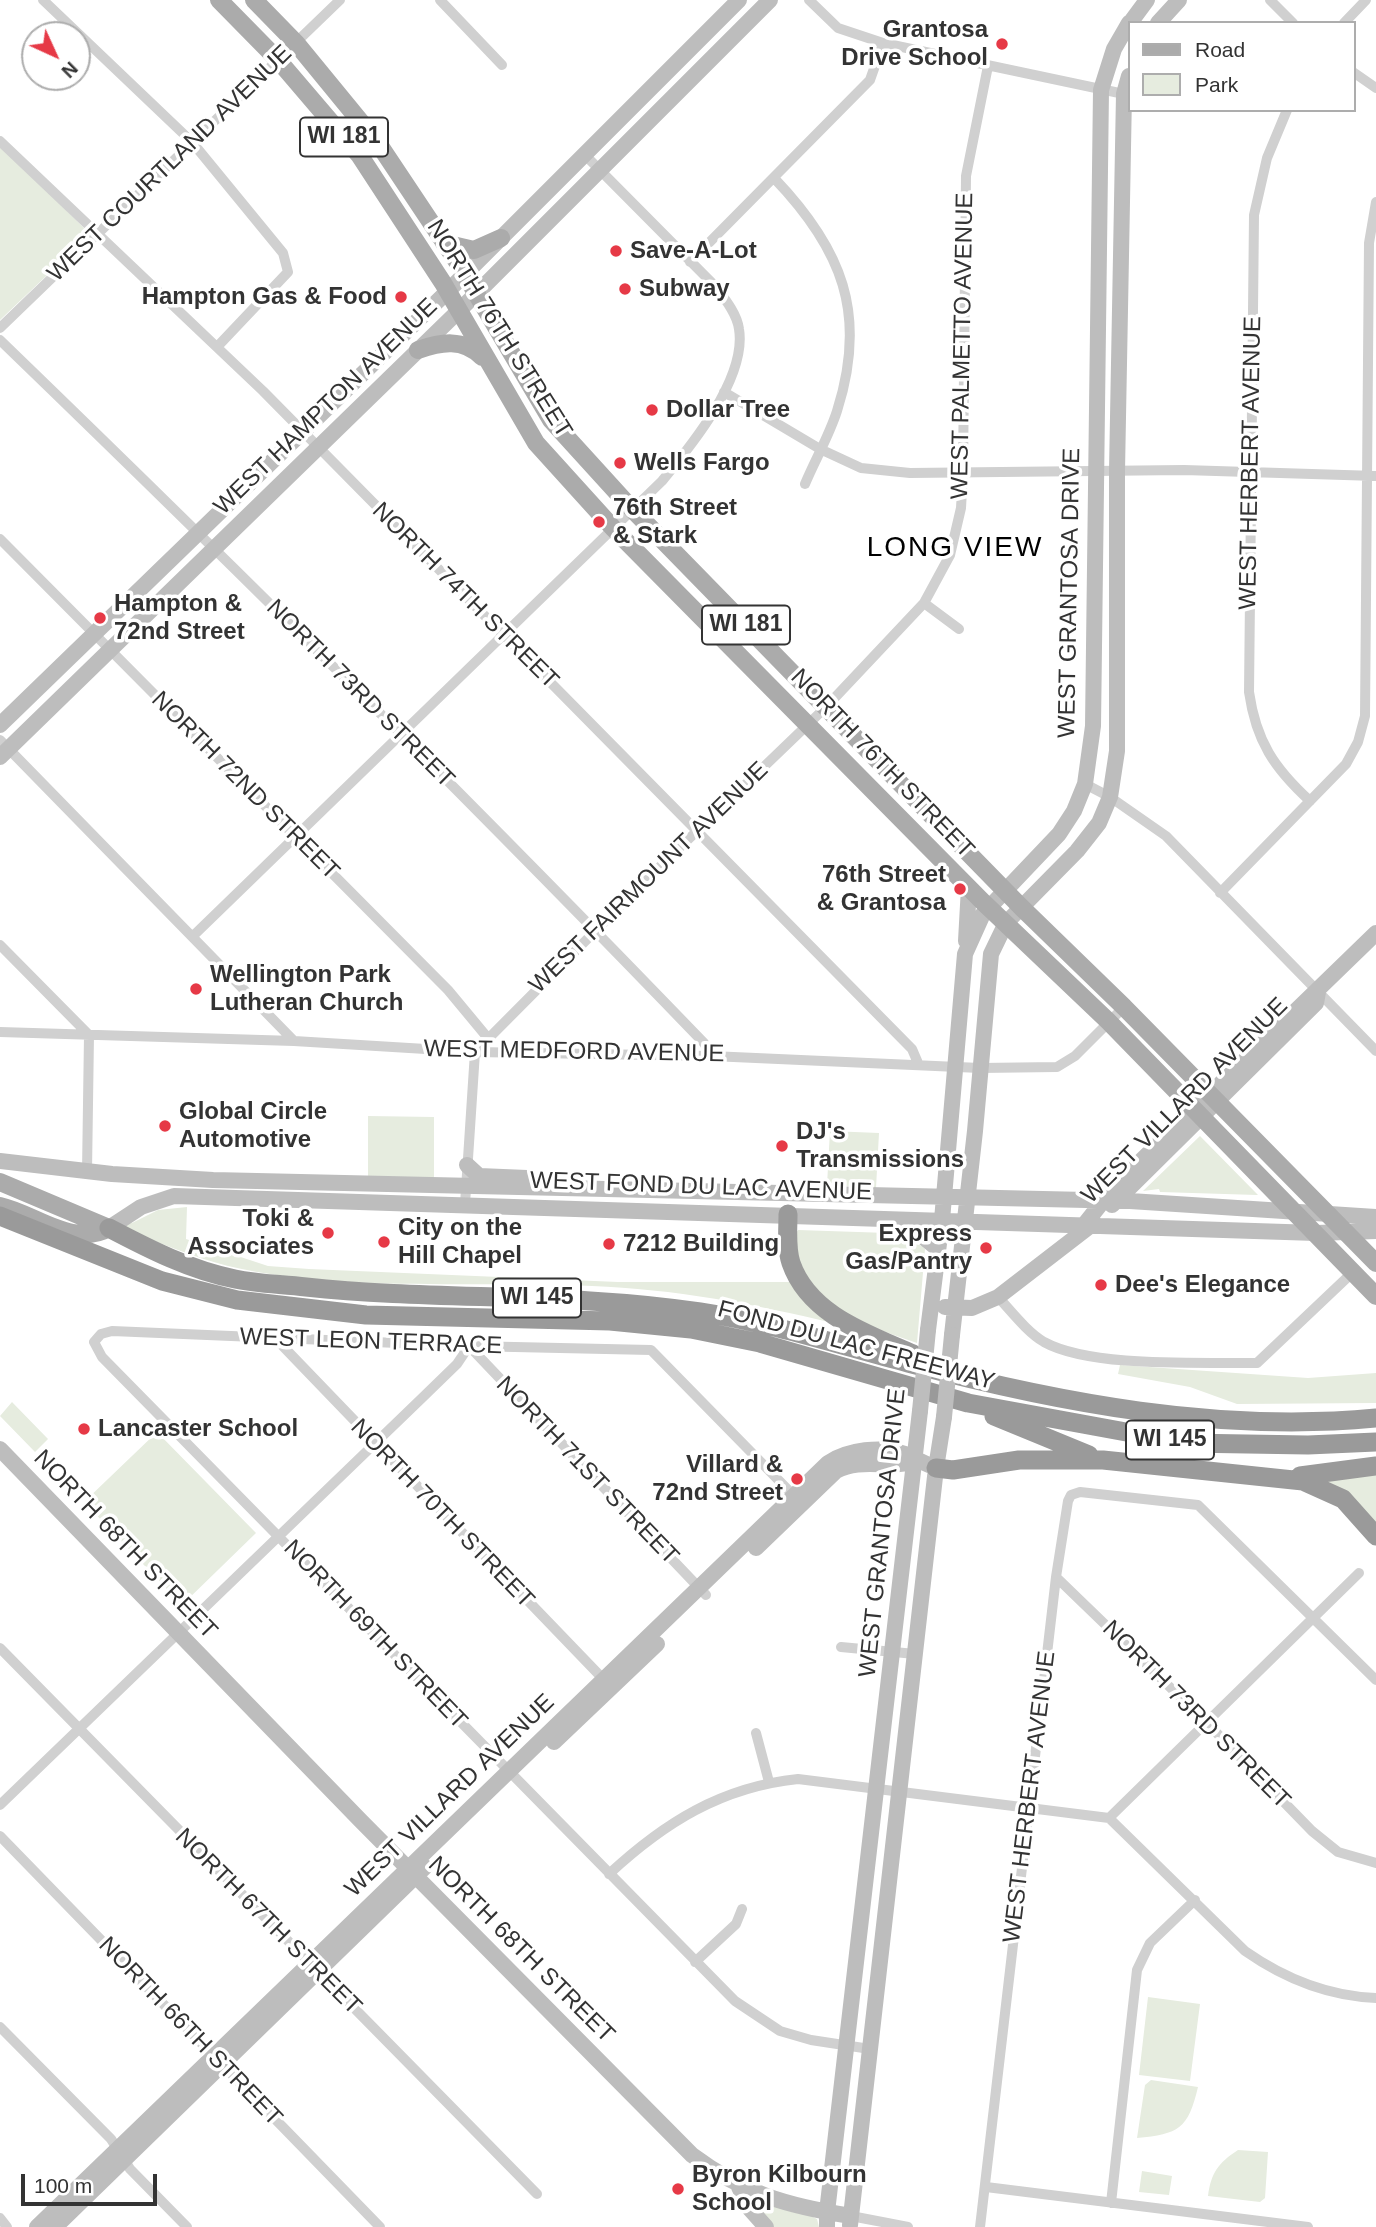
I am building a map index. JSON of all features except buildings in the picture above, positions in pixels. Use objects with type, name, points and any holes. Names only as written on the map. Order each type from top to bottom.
[{"type":"highway","points":[[788,1214],[791,1264],[803,1285],[822,1307],[861,1331],[969,1378]]},
{"type":"highway","name":"FOND DU LAC FREEWAY","points":[[0,1216],[162,1281],[237,1300],[366,1315],[610,1321],[691,1329],[760,1342],[968,1403],[1186,1443],[1308,1445],[1376,1442]]},
{"type":"highway","name":"FOND DU LAC FREEWAY","points":[[109,1228],[153,1251],[237,1280],[367,1294],[612,1301],[688,1310],[777,1325],[969,1378],[1057,1399],[1203,1418],[1308,1424],[1376,1418]]},
{"type":"highway","points":[[968,1403],[1022,1429],[1103,1460]]},
{"type":"highway","points":[[936,1468],[953,1470],[1019,1460],[1103,1460],[1271,1476],[1303,1481],[1343,1499],[1376,1536]]},
{"type":"highway","points":[[1271,1476],[1376,1466]]},
{"type":"main road","name":"NORTH 76TH STREET","points":[[219,0],[278,60],[360,156],[448,291],[457,312],[536,443],[613,528],[990,908],[1108,1021],[1376,1296]]},
{"type":"main road","name":"NORTH 76TH STREET","points":[[254,0],[296,43],[378,143],[465,274],[551,420],[632,509],[1021,907],[1124,1007],[1376,1263]]},
{"type":"main road","points":[[444,243],[474,250],[501,238]]},
{"type":"main road","points":[[418,350],[443,343],[460,344],[474,349],[488,363]]},
{"type":"main road","name":"WI 145","points":[[0,1182],[109,1228]]},
{"type":"main road","points":[[0,1206],[75,1234],[94,1234],[109,1228]]},
{"type":"street","points":[[43,0],[192,142],[276,243],[289,268],[283,279],[217,346]]},
{"type":"street","name":"WEST COURTLAND AVENUE","points":[[0,328],[340,0]]},
{"type":"street","points":[[440,0],[502,65]]},
{"type":"street","name":"WEST HAMPTON AVENUE","points":[[0,725],[448,291],[739,0]]},
{"type":"street","name":"WEST HAMPTON AVENUE","points":[[3,749],[110,649],[476,294],[770,0]]},
{"type":"street","points":[[809,0],[838,28],[883,43],[1124,94]]},
{"type":"street","name":"WEST GRANTOSA DRIVE","points":[[1131,21],[1147,0]]},
{"type":"street","points":[[1160,21],[1179,0]]},
{"type":"street","points":[[1270,0],[1291,21]]},
{"type":"street","points":[[1346,21],[1366,0]]},
{"type":"street","name":"WEST GRANTOSA DRIVE","points":[[827,2220],[916,1461],[928,1330],[942,1220],[965,954],[977,925],[1059,834],[1074,811],[1084,784],[1093,726],[1101,90],[1114,49],[1128,25]]},
{"type":"street","points":[[690,261],[870,80],[883,43]]},
{"type":"street","name":"WEST PALMETTO AVENUE","points":[[827,707],[925,603],[950,555],[961,509],[963,472],[967,176],[988,66]]},
{"type":"street","points":[[1355,73],[1376,88]]},
{"type":"street","name":"WEST GRANTOSA DRIVE","points":[[851,2222],[944,1417],[991,954],[1006,923],[1077,851],[1099,823],[1110,797],[1117,751],[1120,278],[1124,94],[1128,80]]},
{"type":"street","name":"WEST HERBERT AVENUE","points":[[1286,112],[1267,158],[1254,215],[1249,692],[1254,723],[1265,750],[1287,779],[1310,801]]},
{"type":"street","name":"NORTH 74TH STREET","points":[[0,141],[217,346],[319,447],[912,1049],[918,1063]]},
{"type":"street","points":[[193,936],[504,636],[681,458],[737,367],[739,327],[716,286],[585,155]]},
{"type":"street","points":[[774,178],[806,212],[834,260],[851,315],[850,355],[837,412],[805,484]]},
{"type":"street","points":[[1220,893],[1346,764],[1358,742],[1365,716],[1372,657],[1372,351],[1369,243],[1376,202]]},
{"type":"street","points":[[1098,278],[1120,278]]},
{"type":"street","name":"NORTH 73RD STREET","points":[[0,340],[199,533],[595,930],[704,1043],[711,1056]]},
{"type":"street","points":[[724,392],[820,449],[862,468],[910,473],[1117,471],[1371,476]]},
{"type":"street","name":"NORTH 72ND STREET","points":[[0,539],[448,990],[487,1037]]},
{"type":"street","points":[[925,603],[959,629]]},
{"type":"street","name":"WEST FAIRMOUNT AVENUE","points":[[475,1052],[595,930],[827,707]]},
{"type":"street","points":[[3,749],[193,936],[294,1041]]},
{"type":"street","points":[[1084,784],[1110,797],[1166,836],[1376,1051]]},
{"type":"street","points":[[965,954],[969,887]]},
{"type":"street","name":"WEST VILLARD AVENUE","points":[[932,1305],[954,1309],[982,1306],[998,1297],[1084,1229],[1108,1201],[1198,1113],[1316,1003],[1318,992],[1376,933]]},
{"type":"street","points":[[0,945],[89,1035],[87,1172]]},
{"type":"street","points":[[962,980],[987,982]]},
{"type":"street","name":"WEST MEDFORD AVENUE","points":[[0,1032],[294,1041],[475,1052],[711,1056],[954,1064],[980,1068],[1057,1067],[1075,1056],[1124,1007]]},
{"type":"street","points":[[465,1196],[475,1052]]},
{"type":"street","name":"WEST FOND DU LAC AVENUE","points":[[0,1161],[52,1165],[87,1172],[788,1214],[964,1220],[1084,1229],[1316,1233],[1376,1231]]},
{"type":"street","points":[[467,1165],[482,1176],[581,1180],[593,1188]]},
{"type":"street","name":"WEST FOND DU LAC AVENUE","points":[[109,1228],[141,1207],[174,1196],[465,1196],[593,1188],[1108,1201],[1376,1217]]},
{"type":"street","points":[[775,1193],[788,1214]]},
{"type":"street","points":[[859,1216],[917,1233],[938,1249]]},
{"type":"street","points":[[998,1297],[1032,1332],[1052,1346],[1133,1361],[1257,1363],[1353,1272]]},
{"type":"street","name":"WEST LEON TERRACE","points":[[94,1342],[101,1334],[112,1331],[469,1346],[651,1349],[798,1500]]},
{"type":"street","name":"NORTH 70TH STREET","points":[[275,1338],[607,1684]]},
{"type":"street","name":"NORTH 69TH STREET","points":[[94,1342],[102,1357],[735,2001],[780,2031],[870,2049]]},
{"type":"street","points":[[0,1805],[457,1364],[469,1346]]},
{"type":"street","name":"NORTH 71ST STREET","points":[[469,1346],[703,1592]]},
{"type":"street","name":"NORTH 68TH STREET","points":[[0,1448],[412,1873],[692,2155],[739,2187],[827,2220],[851,2222]]},
{"type":"street","name":"WEST VILLARD AVENUE","points":[[37,2227],[120,2155],[314,1968],[798,1500],[828,1463],[849,1453],[904,1453],[916,1461],[936,1468]]},
{"type":"street","name":"WEST HERBERT AVENUE","points":[[980,2227],[1056,1577],[1071,1495],[1080,1492],[1198,1504],[1314,1618]]},
{"type":"street","points":[[1109,1818],[1359,1573]]},
{"type":"street","name":"NORTH 73RD STREET","points":[[1056,1577],[1206,1722],[1312,1831],[1338,1852],[1376,1863]]},
{"type":"street","points":[[1314,1618],[1376,1680]]},
{"type":"street","points":[[841,1647],[915,1654]]},
{"type":"street","name":"NORTH 67TH STREET","points":[[0,1648],[537,2194]]},
{"type":"street","points":[[756,1733],[769,1782]]},
{"type":"street","points":[[609,1874],[640,1845],[682,1815],[722,1796],[769,1782],[798,1779],[1109,1818],[1245,1951],[1269,1968],[1309,1986],[1355,1997],[1376,1998]]},
{"type":"street","name":"NORTH 66TH STREET","points":[[0,1836],[380,2227]]},
{"type":"street","points":[[1111,2203],[1137,1970],[1150,1943],[1195,1900]]},
{"type":"street","points":[[695,1962],[736,1924],[742,1909]]},
{"type":"street","points":[[0,2027],[111,2139],[120,2155],[187,2227]]},
{"type":"street","name":"WEST VILLARD AVENUE","points":[[55,2227],[120,2155]]},
{"type":"street","points":[[986,2186],[1308,2227]]},
{"type":"street","points":[[739,2187],[750,2208],[766,2227]]},
{"type":"street","points":[[0,2218],[7,2227]]},
{"type":"street","points":[[851,2222],[908,2227]]},
{"type":"green space","points":[[0,145],[87,231],[86,238],[0,320]]},
{"type":"green space","points":[[368,1116],[434,1117],[434,1183],[368,1179]]},
{"type":"green space","points":[[830,1131],[879,1133],[876,1188],[827,1185]]},
{"type":"green space","points":[[1200,1136],[1258,1195],[1160,1192],[1159,1189],[1143,1191]]},
{"type":"green space","points":[[187,1207],[186,1239],[268,1266],[618,1282],[796,1282],[833,1323],[713,1298],[653,1290],[317,1280],[228,1266],[124,1229],[129,1221],[132,1223],[158,1210]]},
{"type":"green space","points":[[798,1230],[888,1233],[922,1246],[925,1249],[917,1343],[854,1319],[826,1302],[803,1277],[793,1239]]},
{"type":"green space","points":[[1120,1365],[1308,1378],[1376,1373],[1376,1403],[1237,1404],[1190,1387],[1118,1374]]},
{"type":"green space","points":[[12,1402],[48,1439],[35,1452],[0,1416]]},
{"type":"green space","points":[[157,1432],[256,1533],[182,1605],[84,1502]]},
{"type":"green space","points":[[1376,1469],[1376,1526],[1318,1479]]},
{"type":"green space","points":[[1148,1997],[1200,2004],[1190,2081],[1139,2075]]},
{"type":"green space","points":[[1151,2080],[1198,2087],[1190,2112],[1179,2127],[1163,2134],[1137,2138],[1145,2085]]},
{"type":"green space","points":[[1238,2150],[1268,2152],[1265,2198],[1260,2202],[1208,2196],[1217,2169]]},
{"type":"green space","points":[[1142,2171],[1172,2176],[1169,2195],[1139,2192]]},
{"type":"green space","points":[[760,2203],[811,2216],[817,2219],[819,2227],[774,2227],[757,2209]]},
{"type":"place","name":"Grantosa Drive School","points":[[1002,44]]},
{"type":"place","name":"Save-A-Lot","points":[[616,251]]},
{"type":"place","name":"Subway","points":[[625,289]]},
{"type":"place","name":"Hampton Gas & Food","points":[[401,297]]},
{"type":"place","name":"Dollar Tree","points":[[652,410]]},
{"type":"place","name":"Wells Fargo","points":[[620,463]]},
{"type":"place","name":"76th Street & Stark","points":[[599,522]]},
{"type":"place","name":"Hampton & 72nd Street","points":[[100,618]]},
{"type":"place","name":"76th Street & Grantosa","points":[[960,889]]},
{"type":"place","name":"Wellington Park Lutheran Church","points":[[196,989]]},
{"type":"place","name":"Global Circle Automotive","points":[[165,1126]]},
{"type":"place","name":"DJ's Transmissions","points":[[782,1146]]},
{"type":"place","name":"Toki & Associates","points":[[328,1233]]},
{"type":"place","name":"City on the Hill Chapel","points":[[384,1242]]},
{"type":"place","name":"7212 Building","points":[[609,1244]]},
{"type":"place","name":"Express Gas/Pantry","points":[[986,1248]]},
{"type":"place","name":"Dee's Elegance","points":[[1101,1285]]},
{"type":"place","name":"Lancaster School","points":[[84,1429]]},
{"type":"place","name":"Villard & 72nd Street","points":[[797,1479]]},
{"type":"place","name":"Byron Kilbourn School","points":[[678,2189]]},
{"type":"district","name":"LONG VIEW","points":[[955,548]]}]
